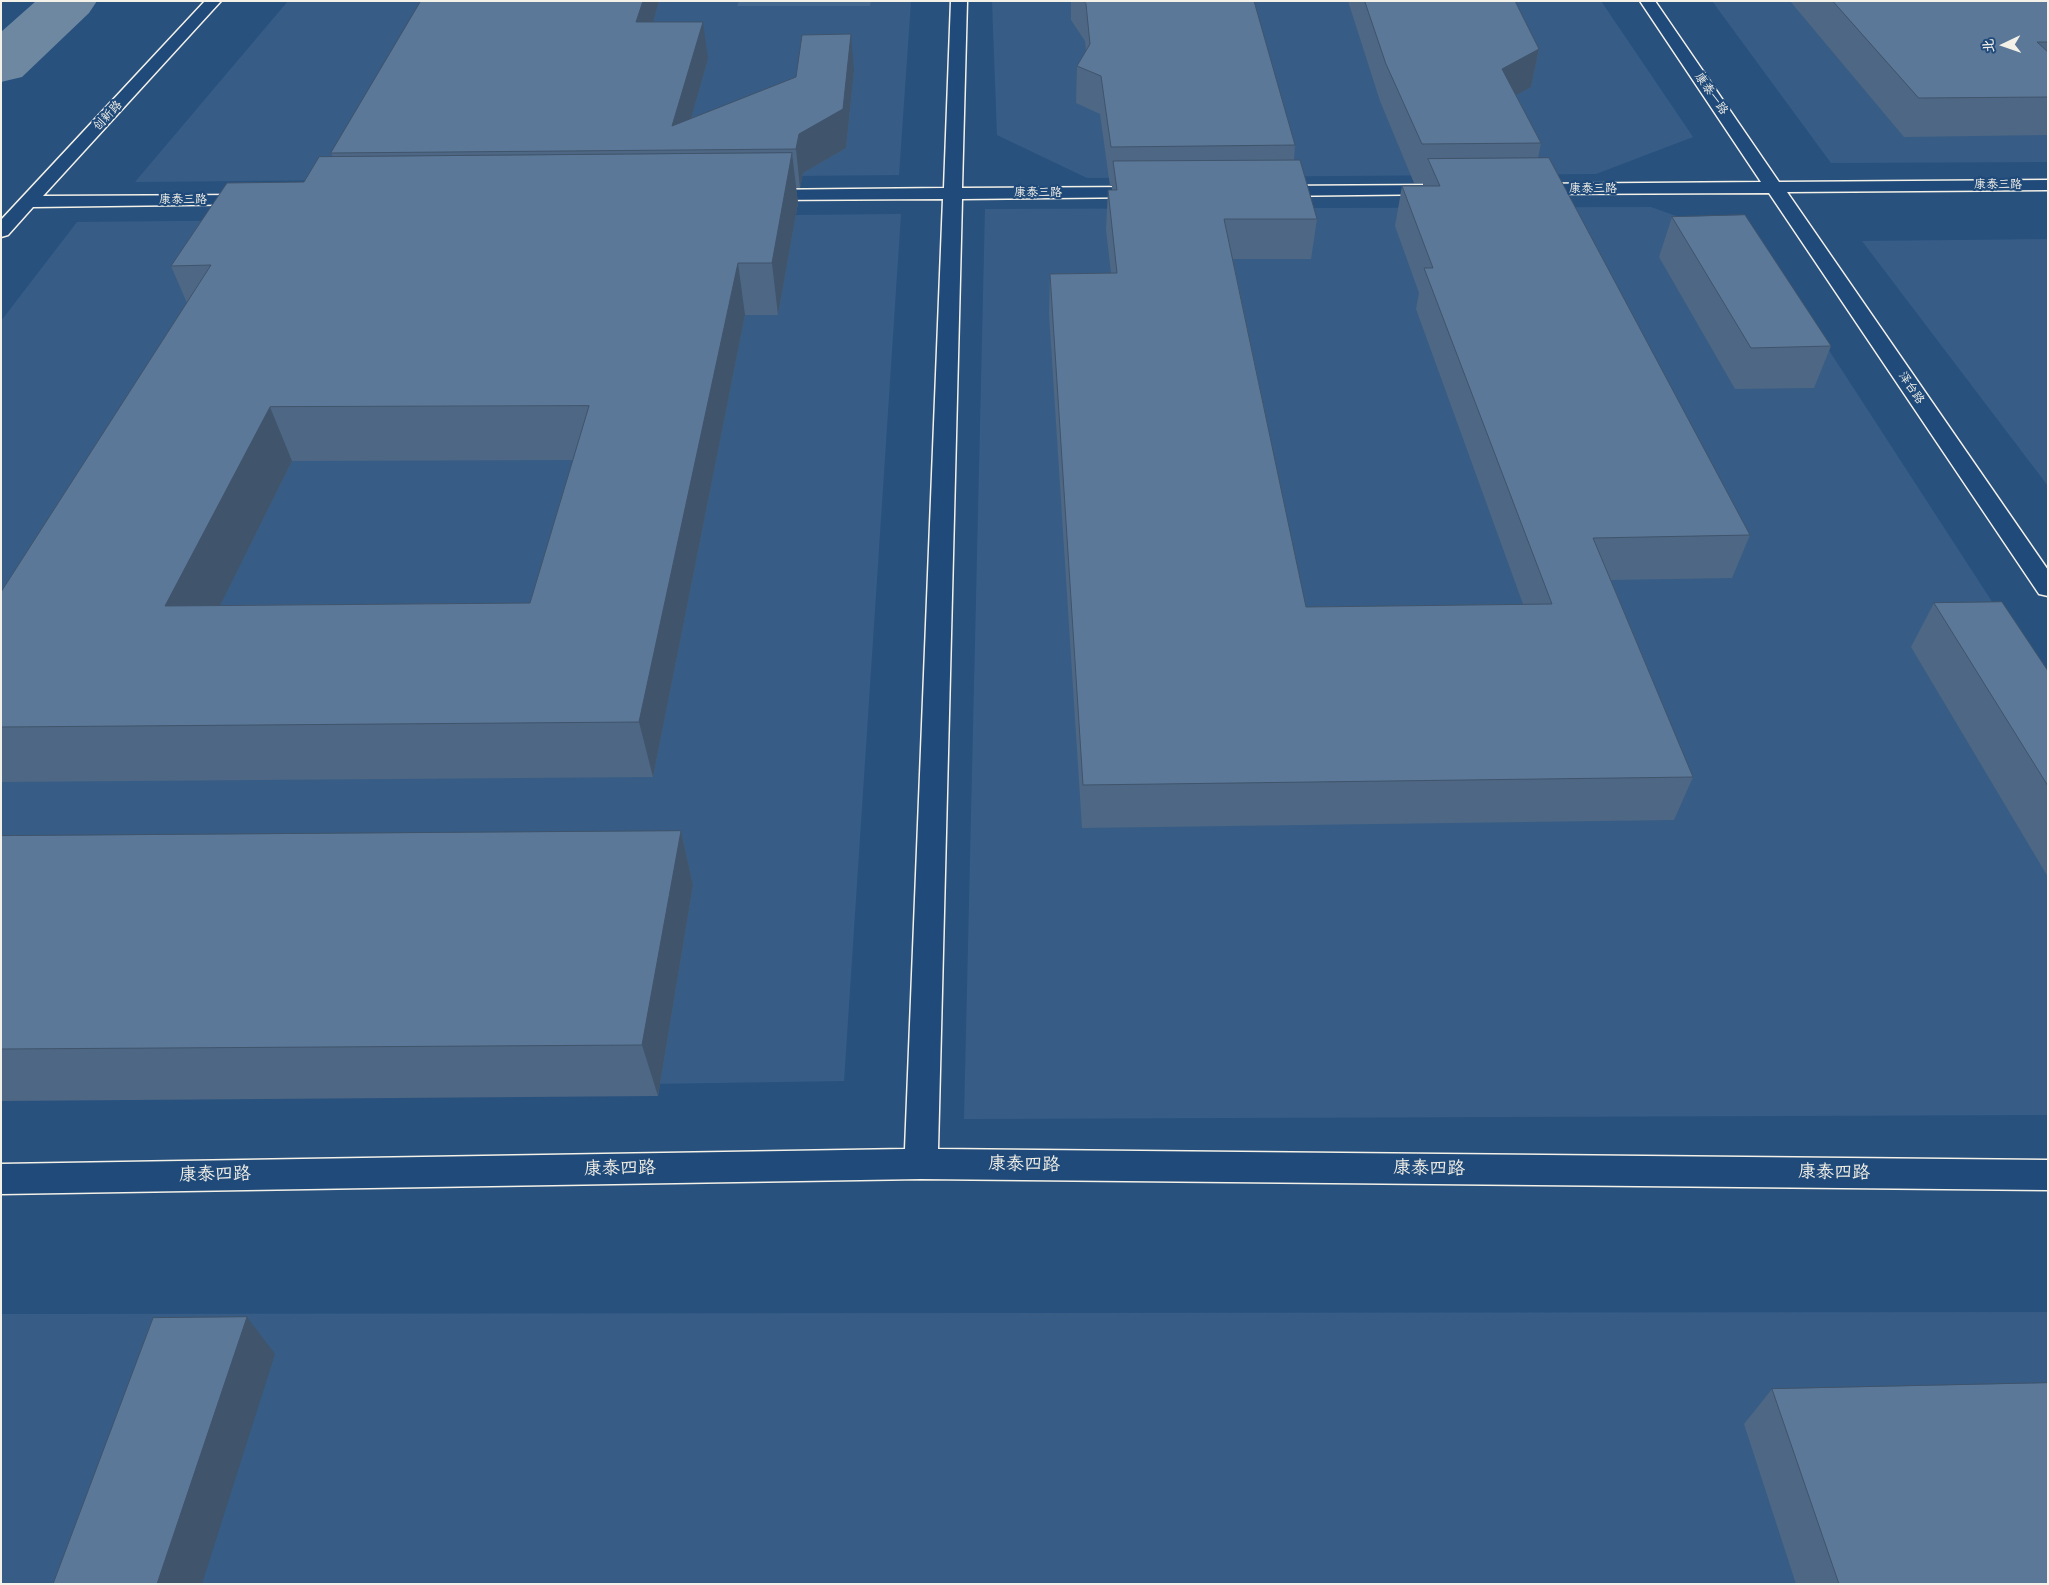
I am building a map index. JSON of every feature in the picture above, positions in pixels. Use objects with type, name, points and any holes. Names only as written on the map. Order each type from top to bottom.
[{"type":"street","name":"创新路","points":[[1,231],[214,1]]},
{"type":"street","points":[[921,1164],[958,1]]},
{"type":"street","name":"康泰一路","points":[[1647,1],[1775,187]]},
{"type":"street","name":"康泰三路","points":[[1507,189],[2048,185]]},
{"type":"street","name":"泽台路","points":[[1775,187],[2048,588]]},
{"type":"street","points":[[1260,191],[1458,190]]},
{"type":"street","name":"康泰三路","points":[[742,195],[1160,192]]},
{"type":"street","name":"康泰三路","points":[[28,202],[273,199]]},
{"type":"street","name":"康泰四路","points":[[1,1179],[921,1164],[2048,1175]]},
{"type":"shaded area","points":[[288,1],[911,1],[899,175],[135,182]]},
{"type":"shaded area","points":[[739,1],[871,1],[870,6],[737,6]]},
{"type":"shaded area","points":[[992,1],[1601,1],[1693,137],[1596,174],[1087,178],[997,135]]},
{"type":"shaded area","points":[[1712,1],[2048,1],[2048,162],[1831,163]]},
{"type":"shaded area","points":[[1651,207],[1762,247],[2048,688],[2048,1115],[964,1119],[985,209]]},
{"type":"shaded area","points":[[901,214],[844,1081],[1,1094],[1,321],[77,222]]},
{"type":"shaded area","points":[[2048,239],[2048,486],[1862,241]]},
{"type":"shaded area","points":[[2048,1312],[2048,1584],[1,1584],[1,1314]]},
{"type":"building","points":[[421,1],[643,1],[636,22],[703,22],[672,126],[796,77],[802,35],[851,34],[843,109],[799,134],[796,149],[331,153]]},
{"type":"building","points":[[1084,1],[1254,1],[1295,145],[1111,147],[1101,76],[1077,66],[1090,44],[1086,4]]},
{"type":"building","points":[[1365,1],[1515,1],[1539,49],[1502,69],[1541,143],[1422,144],[1386,64]]},
{"type":"building","points":[[1833,1],[2048,1],[2048,42],[2037,42],[2048,52],[2048,97],[1919,98]]},
{"type":"building","points":[[792,153],[772,263],[738,263],[639,722],[1,727],[1,592],[211,265],[171,266],[227,183],[304,182],[319,157]],"holes":[[[589,406],[530,603],[165,606],[270,407]]]},
{"type":"building","points":[[1549,158],[1750,535],[1593,538],[1693,777],[1083,785],[1050,274],[1117,273],[1108,190],[1117,190],[1113,161],[1300,160],[1317,219],[1224,219],[1306,607],[1552,604],[1424,268],[1433,268],[1402,186],[1440,186],[1428,159]]},
{"type":"building","points":[[1745,215],[1831,346],[1751,348],[1672,217]]},
{"type":"building","points":[[2002,602],[2048,671],[2048,786],[1934,603]]},
{"type":"building","points":[[681,831],[642,1045],[1,1049],[1,836]]},
{"type":"building","points":[[247,1317],[157,1584],[53,1584],[153,1318]]},
{"type":"building","points":[[2048,1383],[2048,1584],[1839,1584],[1772,1389]]},
{"type":"waterway","points":[[1,64],[69,1]]}]
